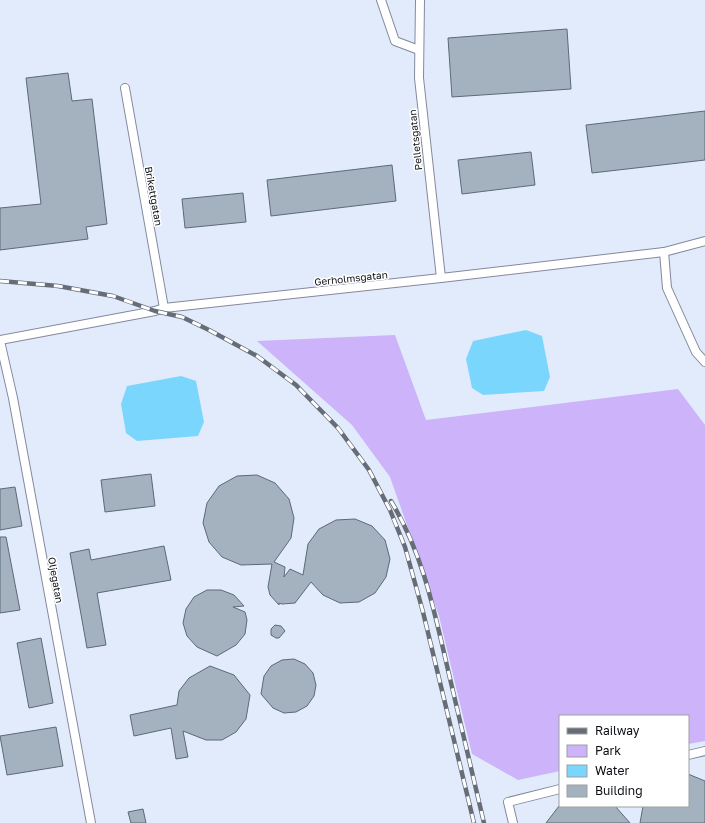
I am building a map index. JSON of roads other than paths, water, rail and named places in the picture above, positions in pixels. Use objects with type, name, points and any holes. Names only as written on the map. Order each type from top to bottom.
[{"type":"lane","points":[[381,0],[395,41],[419,50]]},
{"type":"lane","name":"Pelletsgatan","points":[[420,0],[419,78],[441,278]]},
{"type":"lane","name":"Brikettgatan","points":[[125,88],[164,308]]},
{"type":"lane","name":"Gerholmsgatan","points":[[0,340],[155,311],[164,308],[664,252],[705,240]]},
{"type":"lane","points":[[664,252],[667,288],[696,352],[705,362]]},
{"type":"lane","name":"Oljegatan","points":[[0,340],[13,398],[91,823]]},
{"type":"lane","points":[[689,756],[705,751]]},
{"type":"lane","points":[[513,823],[508,802],[559,789]]},
{"type":"water","points":[[526,330],[542,336],[550,377],[544,391],[483,395],[472,388],[466,359],[473,341]]},
{"type":"water","points":[[181,376],[196,381],[204,422],[198,436],[137,441],[126,433],[121,404],[127,386]]},
{"type":"railway","points":[[0,281],[58,286],[113,296],[155,311],[182,317],[257,356],[296,385],[338,428],[369,470],[390,510],[405,547],[423,612],[474,823]]},
{"type":"railway","points":[[391,501],[411,541],[426,583],[438,626],[484,823]]}]
